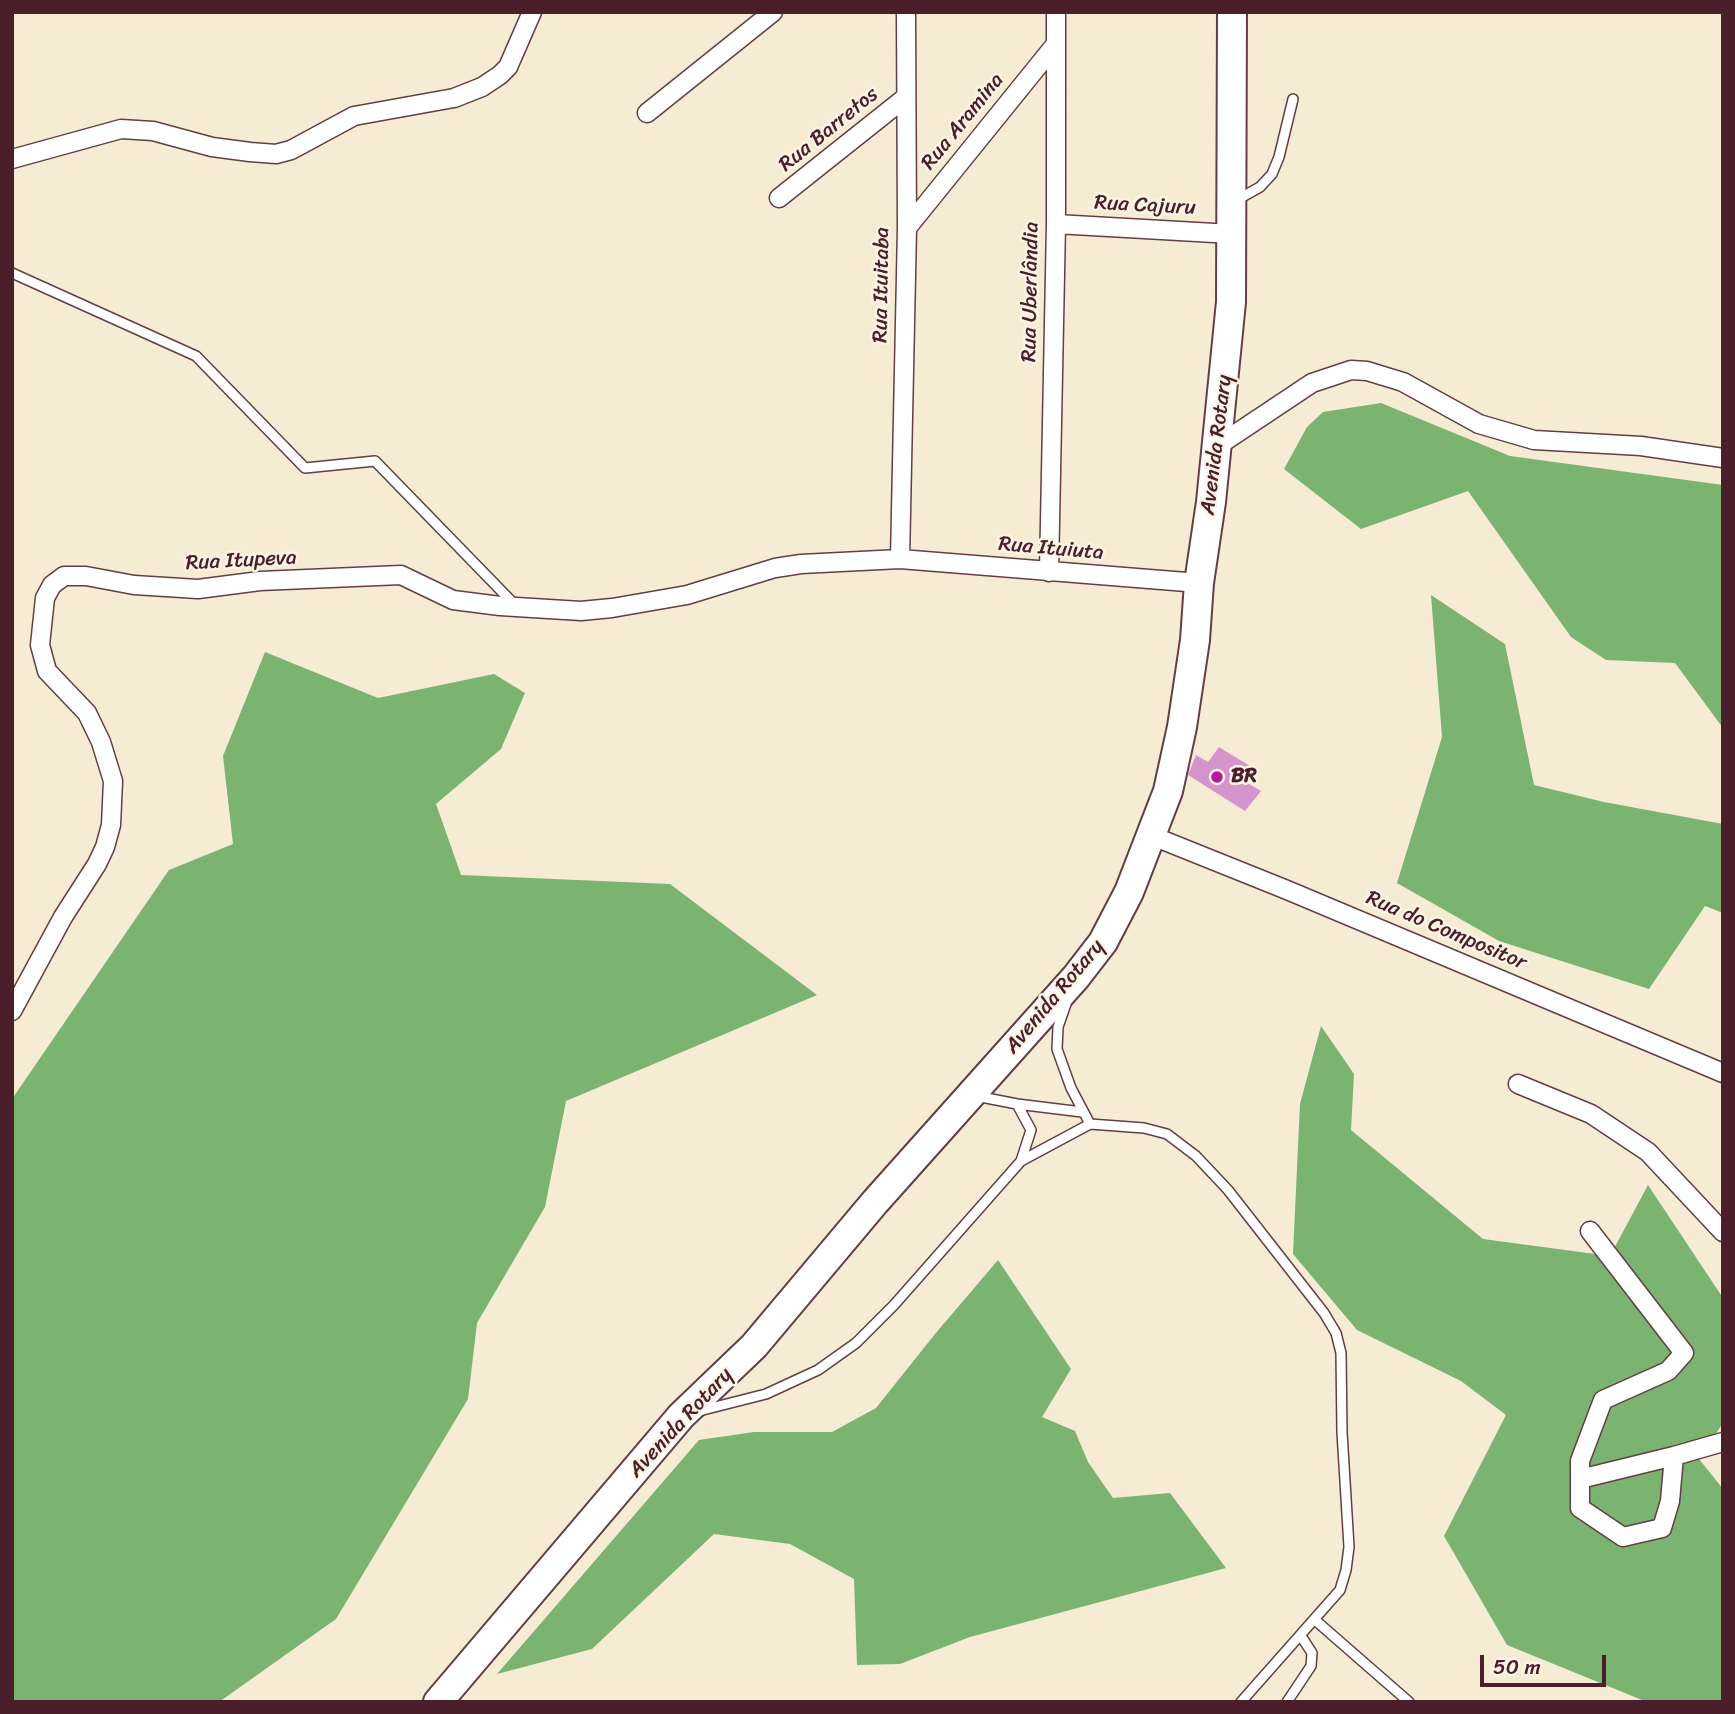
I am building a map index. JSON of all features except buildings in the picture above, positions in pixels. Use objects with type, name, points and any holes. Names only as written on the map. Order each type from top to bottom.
[{"type":"main road","name":"Avenida Rotary","points":[[438,1702],[681,1416],[754,1346],[875,1202],[1076,977],[1103,942],[1129,892],[1168,791],[1182,727],[1195,640],[1231,302],[1232,12]]},
{"type":"street","points":[[12,159],[121,129],[153,131],[185,141],[250,152],[276,154],[291,150],[354,116],[454,98],[482,87],[508,67],[532,12]]},
{"type":"street","points":[[647,113],[774,12]]},
{"type":"street","name":"Rua Ituitaba","points":[[900,559],[906,228],[906,12]]},
{"type":"street","name":"Rua Uberlândia","points":[[1049,572],[1056,224],[1056,12]]},
{"type":"street","name":"Rua Aramina","points":[[906,228],[1055,46]]},
{"type":"street","name":"Rua Barretos","points":[[779,198],[906,97]]},
{"type":"street","name":"Rua Cajuru","points":[[1056,224],[1232,234]]},
{"type":"street","points":[[1216,447],[1312,383],[1351,370],[1367,371],[1403,382],[1479,424],[1535,440],[1641,446],[1723,458]]},
{"type":"street","name":"Rua Ituiuta","points":[[900,559],[1199,583]]},
{"type":"street","name":"Rua Itupeva","points":[[12,1011],[63,917],[97,864],[106,847],[111,825],[113,781],[101,742],[87,713],[47,671],[40,645],[45,598],[64,576],[86,576],[134,585],[198,589],[260,581],[401,575],[453,600],[580,611],[687,595],[775,568],[801,564],[900,559]]},
{"type":"street","name":"Rua do Compositor","points":[[1150,835],[1723,1073]]},
{"type":"street","points":[[1518,1084],[1591,1114],[1648,1152],[1723,1232]]},
{"type":"street","points":[[1590,1231],[1684,1353],[1668,1371],[1603,1400],[1580,1461],[1580,1508],[1623,1537],[1662,1528],[1670,1501],[1674,1456]]},
{"type":"street","points":[[1580,1479],[1723,1442]]},
{"type":"lane","points":[[1233,202],[1260,187],[1272,174],[1279,157],[1293,99]]},
{"type":"lane","points":[[12,273],[196,356],[305,468],[375,461],[518,607]]},
{"type":"lane","points":[[1076,977],[1058,1027],[1057,1049],[1070,1088],[1090,1124]]},
{"type":"lane","points":[[972,1095],[1082,1112]]},
{"type":"lane","points":[[1017,1104],[1031,1130],[1021,1161]]},
{"type":"lane","points":[[681,1416],[765,1394],[818,1370],[856,1343],[894,1305],[1021,1161],[1090,1124],[1144,1128],[1167,1134],[1196,1156],[1236,1200],[1324,1313],[1336,1333],[1342,1368],[1342,1432],[1349,1547],[1340,1590],[1241,1702]]},
{"type":"lane","points":[[1315,1620],[1409,1702]]},
{"type":"lane","points":[[1287,1702],[1311,1666],[1312,1653],[1301,1636]]},
{"type":"green space","points":[[1381,403],[1510,456],[1723,485],[1723,728],[1675,663],[1606,660],[1571,637],[1468,491],[1361,529],[1284,469],[1307,427],[1323,412]]},
{"type":"green space","points":[[1431,595],[1505,644],[1534,785],[1604,802],[1723,824],[1723,913],[1705,906],[1649,989],[1499,941],[1397,883],[1442,737]]},
{"type":"green space","points":[[265,652],[378,698],[494,674],[525,693],[501,749],[436,804],[461,875],[670,884],[817,995],[566,1101],[545,1207],[477,1323],[468,1399],[336,1619],[219,1702],[12,1702],[12,1099],[169,870],[233,844],[223,756]]},
{"type":"green space","points":[[1321,1026],[1354,1074],[1351,1130],[1483,1239],[1610,1256],[1648,1185],[1723,1298],[1723,1423],[1699,1459],[1723,1489],[1723,1702],[1647,1702],[1507,1645],[1444,1536],[1506,1415],[1461,1381],[1357,1330],[1293,1254],[1300,1104]]},
{"type":"green space","points":[[998,1260],[1071,1369],[1042,1417],[1075,1431],[1088,1462],[1113,1498],[1170,1493],[1226,1568],[970,1637],[900,1664],[857,1665],[854,1579],[790,1544],[714,1534],[592,1649],[497,1674],[699,1440],[754,1432],[832,1432],[876,1408]]},
{"type":"place","name":"BR","points":[[1217,777]]}]
